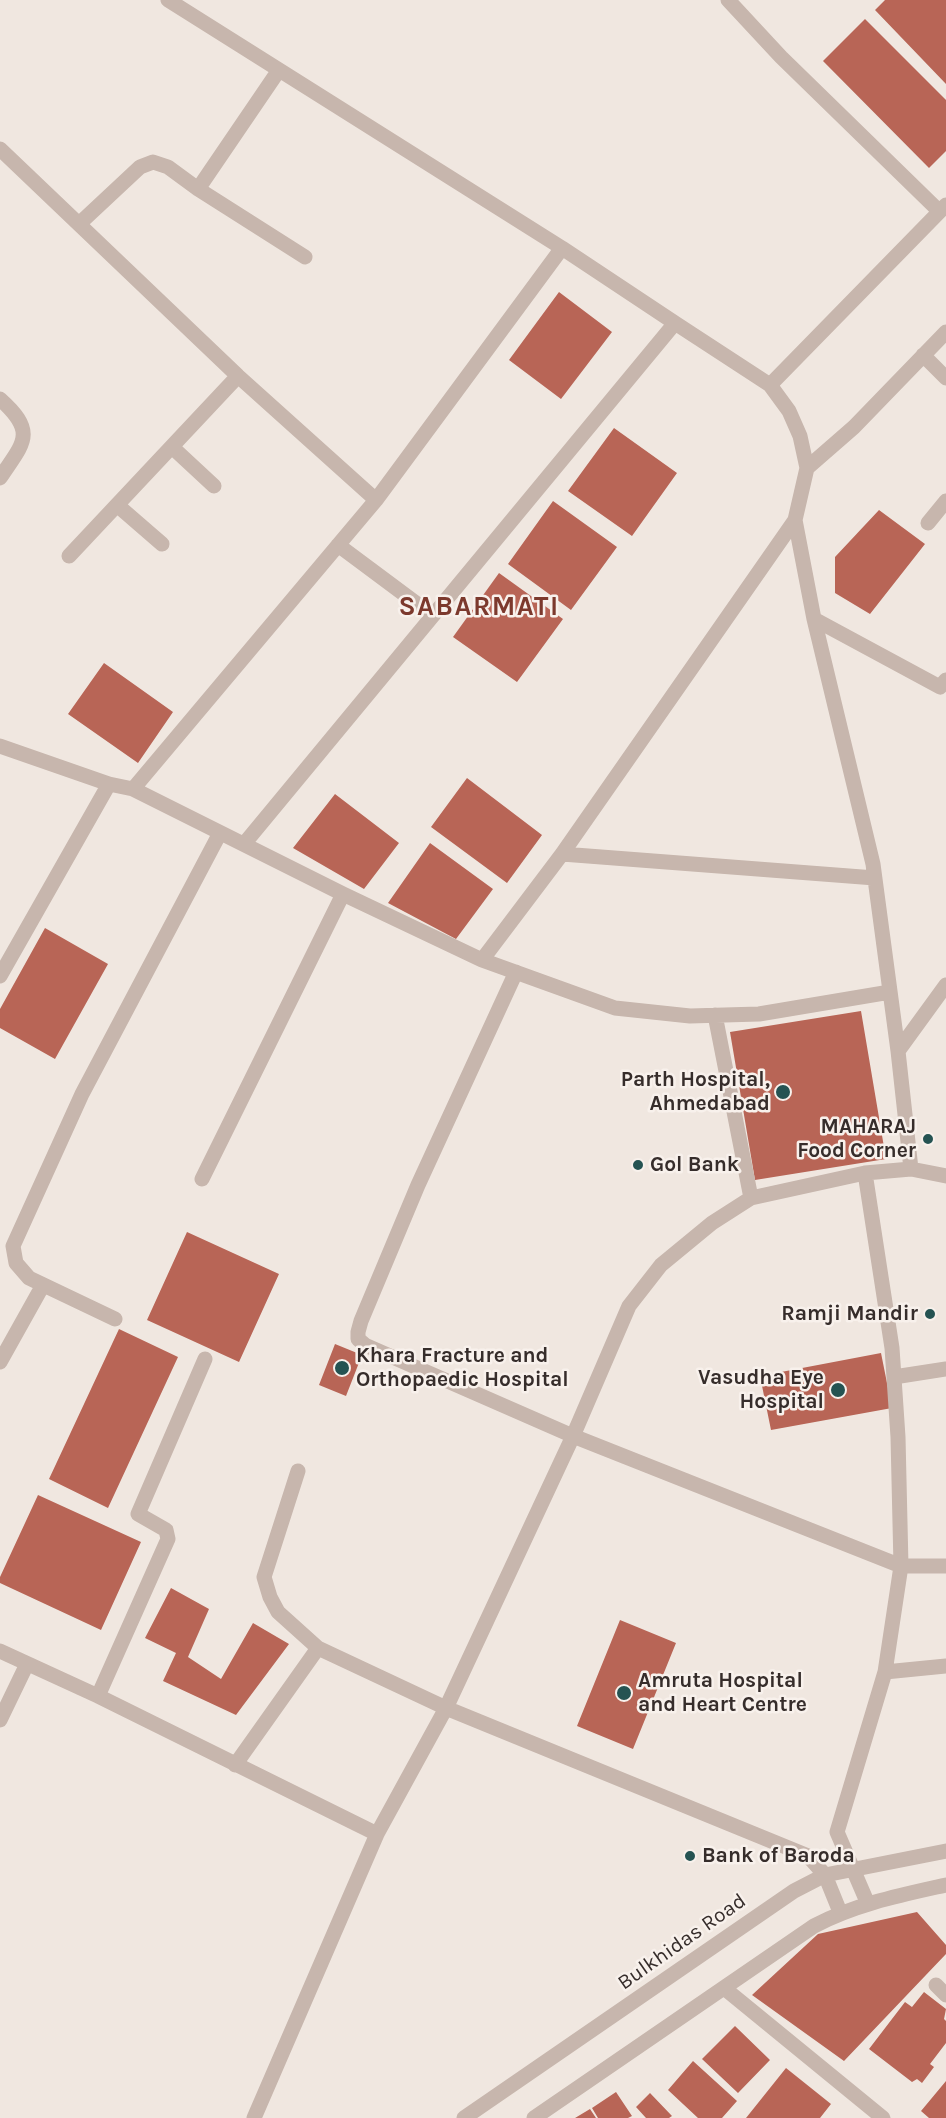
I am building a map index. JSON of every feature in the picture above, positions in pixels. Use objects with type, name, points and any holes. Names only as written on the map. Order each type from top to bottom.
[{"type":"street","points":[[168,0],[562,248],[770,385],[789,411],[800,436],[807,468],[795,520],[562,854],[482,960]]},
{"type":"street","points":[[728,0],[781,57],[943,208],[770,385]]},
{"type":"street","points":[[198,189],[279,70]]},
{"type":"street","points":[[0,149],[238,376],[376,500]]},
{"type":"street","points":[[78,224],[140,167],[153,162],[168,167],[198,189],[305,257]]},
{"type":"street","points":[[133,789],[376,500],[562,248]]},
{"type":"street","points":[[244,844],[675,323]]},
{"type":"street","points":[[807,468],[854,427],[946,332]]},
{"type":"street","points":[[923,355],[946,378]]},
{"type":"street","points":[[69,556],[238,376]]},
{"type":"street","points":[[0,399],[17,418],[24,433],[24,442],[0,478]]},
{"type":"street","points":[[172,447],[214,486]]},
{"type":"street","points":[[928,523],[946,501]]},
{"type":"street","points":[[117,505],[162,544]]},
{"type":"street","points":[[795,520],[814,619],[873,864],[898,1051],[910,1169]]},
{"type":"street","points":[[338,545],[432,615]]},
{"type":"street","points":[[814,619],[944,686]]},
{"type":"street","points":[[0,747],[109,784],[133,789],[343,894],[482,960],[615,1008],[690,1016],[759,1014],[890,992]]},
{"type":"street","points":[[0,976],[109,784]]},
{"type":"street","points":[[115,1319],[29,1278],[16,1263],[13,1246],[82,1094],[220,833]]},
{"type":"street","points":[[562,854],[875,878]]},
{"type":"street","points":[[202,1179],[343,894]]},
{"type":"street","points":[[516,972],[418,1185],[361,1321],[358,1339],[375,1350],[573,1436],[901,1566],[946,1566]]},
{"type":"street","points":[[898,1051],[946,985]]},
{"type":"street","points":[[715,1015],[751,1198]]},
{"type":"street","points":[[254,2118],[377,1834],[446,1708],[573,1436],[629,1306],[661,1265],[712,1223],[751,1198],[865,1173],[910,1169],[946,1176]]},
{"type":"street","points":[[865,1173],[892,1348],[898,1437],[901,1566],[885,1672],[837,1832],[868,1904]]},
{"type":"street","points":[[0,1362],[43,1285]]},
{"type":"street","points":[[98,1696],[168,1539],[166,1530],[138,1514],[205,1359]]},
{"type":"street","points":[[894,1377],[946,1369]]},
{"type":"street","points":[[298,1471],[264,1577],[270,1597],[278,1612],[318,1647],[446,1708],[808,1856],[825,1875],[840,1912]]},
{"type":"street","points":[[235,1765],[318,1647]]},
{"type":"street","points":[[0,1651],[98,1696],[377,1834]]},
{"type":"street","points":[[0,1720],[27,1664]]},
{"type":"street","points":[[885,1672],[946,1666]]},
{"type":"street","name":"Bulkhidas Road","points":[[464,2118],[794,1891],[825,1875],[946,1851]]},
{"type":"street","points":[[534,2118],[814,1926],[840,1912],[946,1885]]},
{"type":"street","points":[[724,1988],[883,2118]]},
{"type":"building","points":[[885,0],[946,0],[946,84],[875,10]]},
{"type":"building","points":[[865,19],[946,100],[946,151],[929,168],[823,61]]},
{"type":"building","points":[[559,292],[612,332],[561,399],[509,360]]},
{"type":"building","points":[[614,428],[677,473],[632,536],[568,491]]},
{"type":"building","points":[[553,501],[617,547],[571,610],[508,564]]},
{"type":"building","points":[[879,510],[925,544],[870,614],[835,593],[835,557]]},
{"type":"building","points":[[499,573],[563,619],[517,682],[453,637]]},
{"type":"building","points":[[104,663],[173,712],[138,763],[68,714]]},
{"type":"building","points":[[467,778],[542,835],[507,883],[431,827]]},
{"type":"building","points":[[335,794],[399,843],[364,889],[293,848]]},
{"type":"building","points":[[430,843],[493,889],[456,939],[388,903]]},
{"type":"building","points":[[45,928],[108,964],[55,1059],[0,1028],[0,1009]]},
{"type":"building","points":[[861,1011],[886,1159],[755,1180],[730,1032]]},
{"type":"building","points":[[187,1232],[279,1274],[239,1362],[147,1320]]},
{"type":"building","points":[[119,1329],[178,1357],[108,1508],[49,1479]]},
{"type":"building","points":[[335,1344],[362,1355],[346,1396],[319,1385]]},
{"type":"building","points":[[881,1353],[892,1408],[771,1430],[760,1376]]},
{"type":"building","points":[[38,1495],[141,1542],[101,1630],[0,1583],[0,1577]]},
{"type":"building","points":[[171,1588],[209,1609],[188,1657],[221,1679],[253,1623],[289,1644],[236,1715],[163,1681],[176,1653],[145,1638]]},
{"type":"building","points":[[620,1620],[676,1643],[633,1749],[577,1726]]},
{"type":"building","points":[[917,1912],[946,1945],[946,1954],[844,2061],[752,1995],[818,1934]]},
{"type":"building","points":[[924,1992],[946,2009],[944,2019],[946,2021],[946,2043],[930,2064],[934,2067],[922,2083],[917,2079],[912,2082],[869,2049],[905,2002],[912,2007]]},
{"type":"building","points":[[735,2026],[770,2060],[738,2093],[702,2059]]},
{"type":"building","points":[[693,2061],[737,2101],[722,2118],[698,2118],[668,2090]]},
{"type":"building","points":[[786,2068],[831,2104],[820,2118],[746,2118]]},
{"type":"building","points":[[946,2081],[946,2118],[929,2118],[921,2111]]},
{"type":"building","points":[[616,2092],[632,2116],[598,2118],[592,2108]]},
{"type":"building","points":[[650,2093],[672,2116],[646,2118],[636,2107]]},
{"type":"building","points":[[590,2109],[596,2118],[575,2118]]},
{"type":"place","name":"Parth Hospital, Ahmedabad","points":[[783,1092]]},
{"type":"place","name":"MAHARAJ Food Corner","points":[[928,1139]]},
{"type":"place","name":"Gol Bank","points":[[638,1165]]},
{"type":"place","name":"Ramji Mandir","points":[[930,1314]]},
{"type":"place","name":"Khara Fracture and Orthopaedic Hospital","points":[[342,1368]]},
{"type":"place","name":"Vasudha Eye Hospital","points":[[838,1390]]},
{"type":"place","name":"Amruta Hospital and Heart Centre","points":[[624,1693]]},
{"type":"place","name":"Bank of Baroda","points":[[690,1856]]},
{"type":"district","name":"SABARMATI","points":[[479,607]]}]
